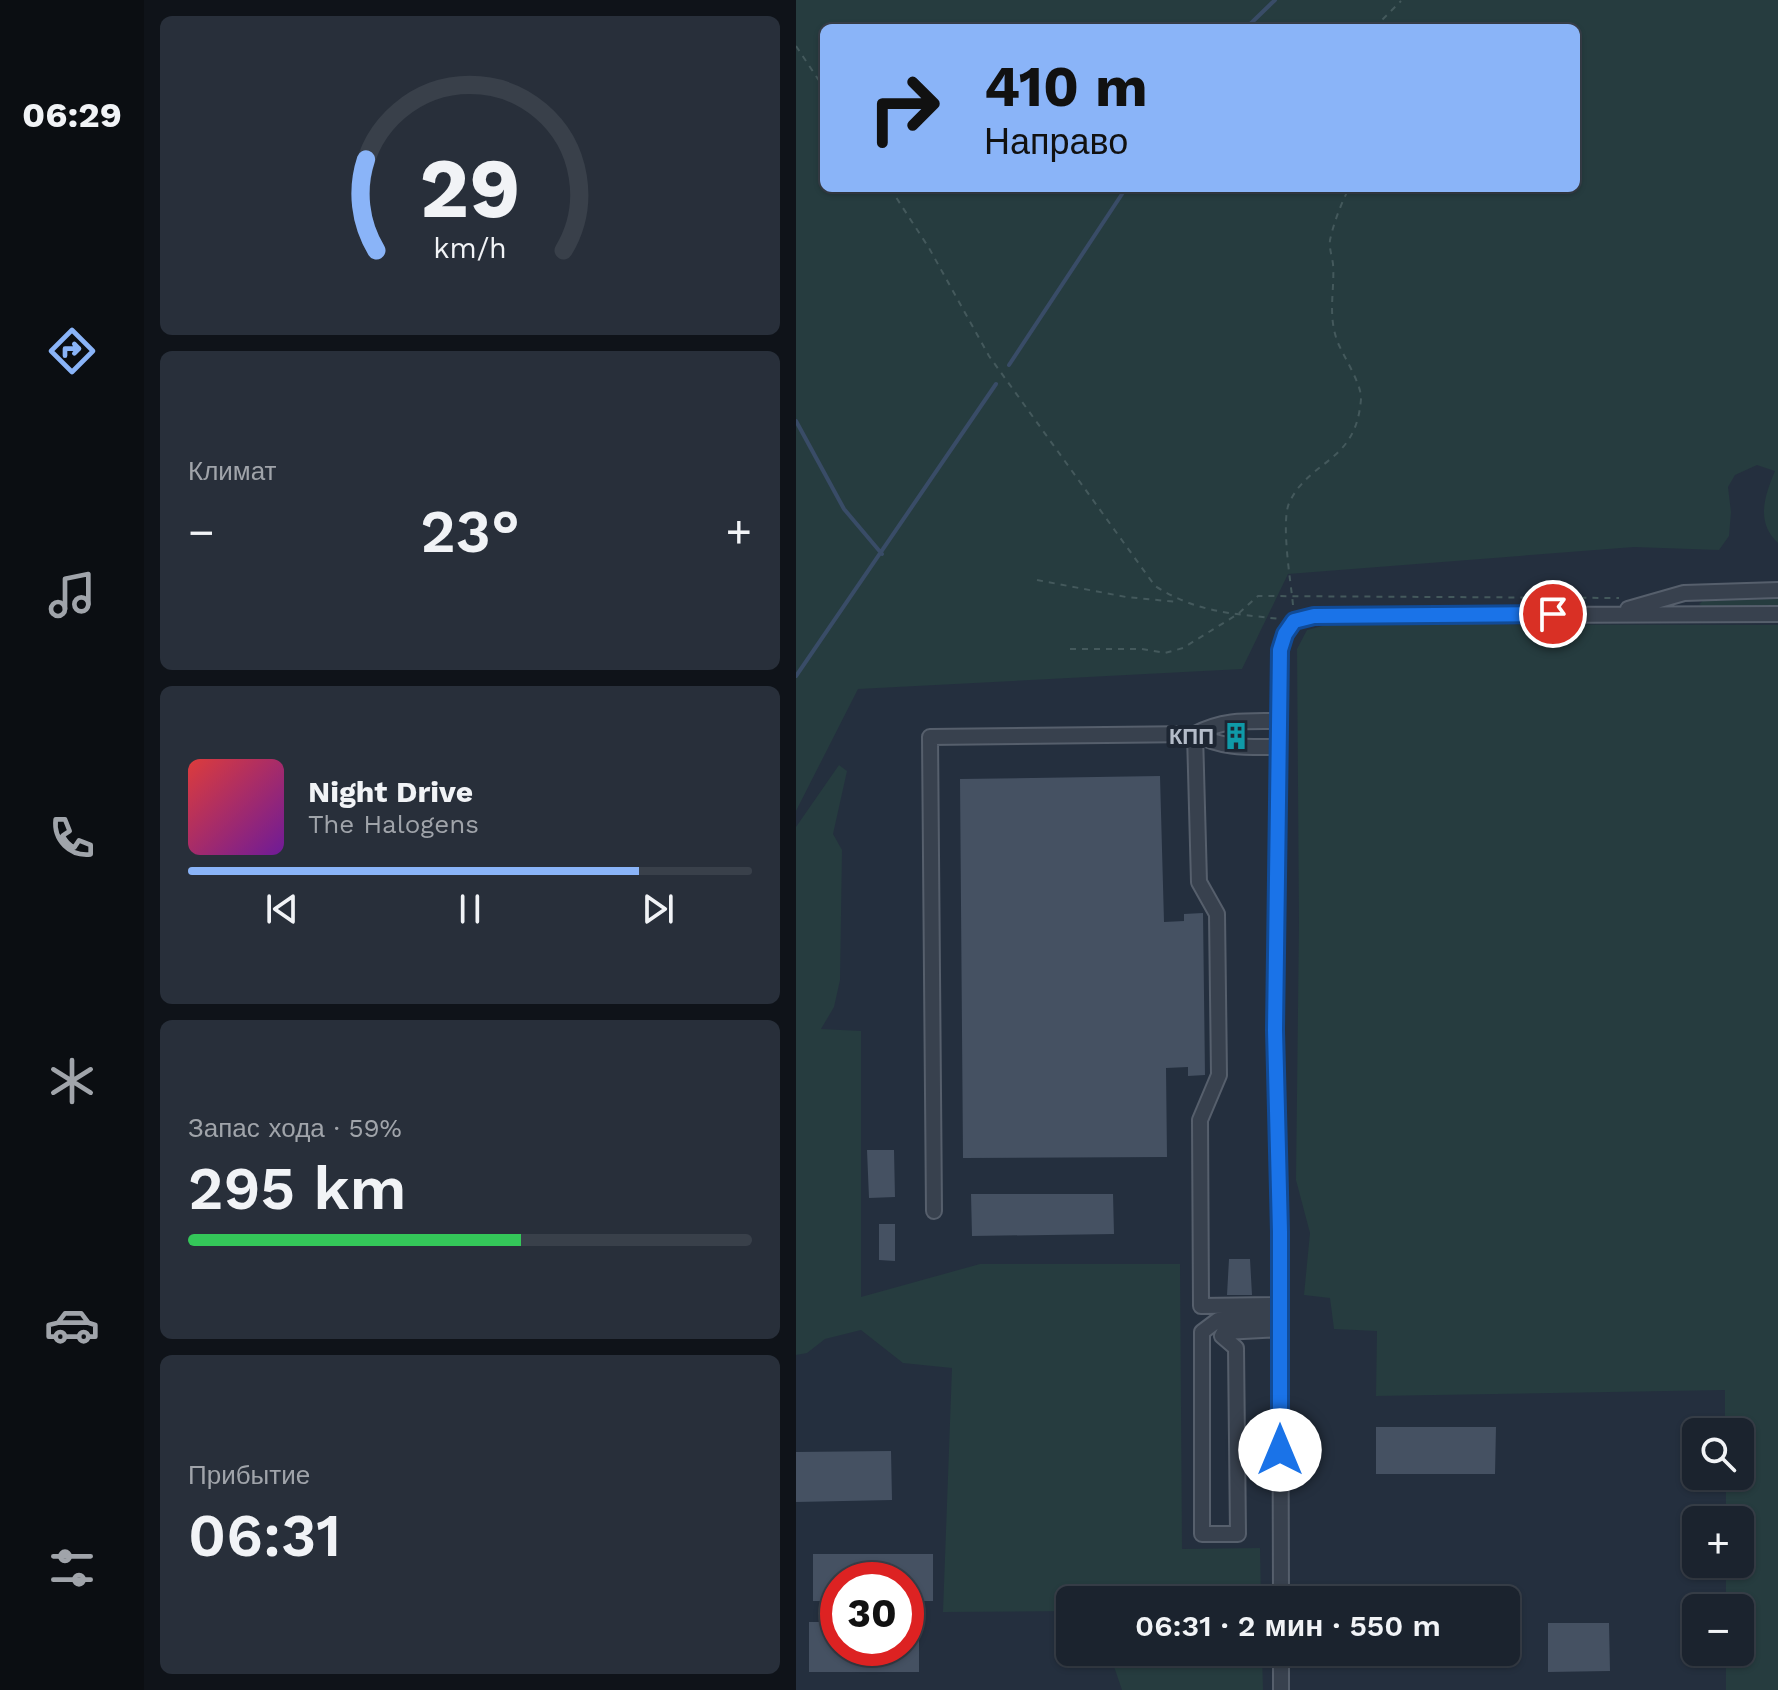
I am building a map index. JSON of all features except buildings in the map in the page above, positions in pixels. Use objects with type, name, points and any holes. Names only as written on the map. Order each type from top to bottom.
[{"type":"street","points":[[1612,613],[1684,593],[1778,590]]},
{"type":"street","points":[[1281,1586],[1275,1030],[1280,650],[1285,634],[1294,621],[1314,616],[1778,614]]},
{"type":"street","points":[[934,1211],[930,737],[1195,734],[1214,724],[1279,721]]},
{"type":"street","points":[[1195,734],[1213,743],[1234,747],[1278,747]]},
{"type":"street","points":[[1195,734],[1199,882],[1217,914],[1219,1075],[1200,1120],[1201,1306],[1280,1317]]},
{"type":"street","points":[[1202,1332],[1218,1320],[1280,1317]]},
{"type":"street","points":[[1202,1332],[1224,1332],[1280,1317]]},
{"type":"street","points":[[1202,1332],[1202,1534],[1238,1534],[1236,1348],[1222,1336],[1224,1332]]},
{"type":"street","points":[[1281,1666],[1281,1690]]},
{"type":"path","points":[[1378,24],[1401,1]]},
{"type":"path","points":[[796,46],[820,82]]},
{"type":"path","points":[[893,192],[929,248],[989,356],[1155,586],[1180,602]]},
{"type":"path","points":[[1037,580],[1126,597],[1180,602],[1211,611],[1294,621],[1286,533],[1288,503],[1303,484],[1345,447],[1355,430],[1361,395],[1337,340],[1330,314],[1333,266],[1329,243],[1347,192]]},
{"type":"green space","points":[[796,0],[1778,0],[1778,543],[1766,526],[1764,517],[1765,499],[1775,471],[1757,465],[1735,475],[1728,487],[1731,512],[1729,536],[1719,550],[1634,547],[1288,574],[1242,669],[858,689],[796,811]]},
{"type":"green space","points":[[1778,599],[1778,607],[1703,607],[1699,604],[1703,601]]},
{"type":"green space","points":[[1330,624],[1778,625],[1778,1690],[1726,1690],[1726,1666],[1754,1666],[1754,1594],[1726,1594],[1726,1578],[1754,1578],[1754,1506],[1726,1506],[1726,1490],[1754,1490],[1754,1418],[1725,1418],[1725,1390],[1376,1396],[1377,1331],[1334,1329],[1330,1298],[1304,1295],[1310,1233],[1296,1180],[1299,923],[1297,649],[1307,630]]},
{"type":"green space","points":[[839,765],[847,771],[833,834],[842,850],[840,980],[834,1007],[821,1029],[861,1031],[861,1297],[980,1264],[1180,1264],[1182,1549],[1260,1548],[1261,1586],[1056,1586],[1056,1611],[943,1612],[952,1368],[903,1363],[861,1330],[825,1339],[807,1353],[796,1355],[796,827]]},
{"type":"green space","points":[[1114,1666],[1262,1666],[1263,1690],[1122,1690]]},
{"type":"waterway","points":[[1250,24],[1275,0]]},
{"type":"waterway","points":[[1009,365],[1123,192]]},
{"type":"waterway","points":[[796,676],[996,384]]},
{"type":"waterway","points":[[796,421],[844,509],[882,554]]},
{"type":"place","name":"КПП","points":[[1236,736]]},
{"type":"route","points":[[1280,1450],[1280,1232],[1275,1030],[1280,650],[1285,634],[1294,621],[1314,616],[1553,614]]}]
